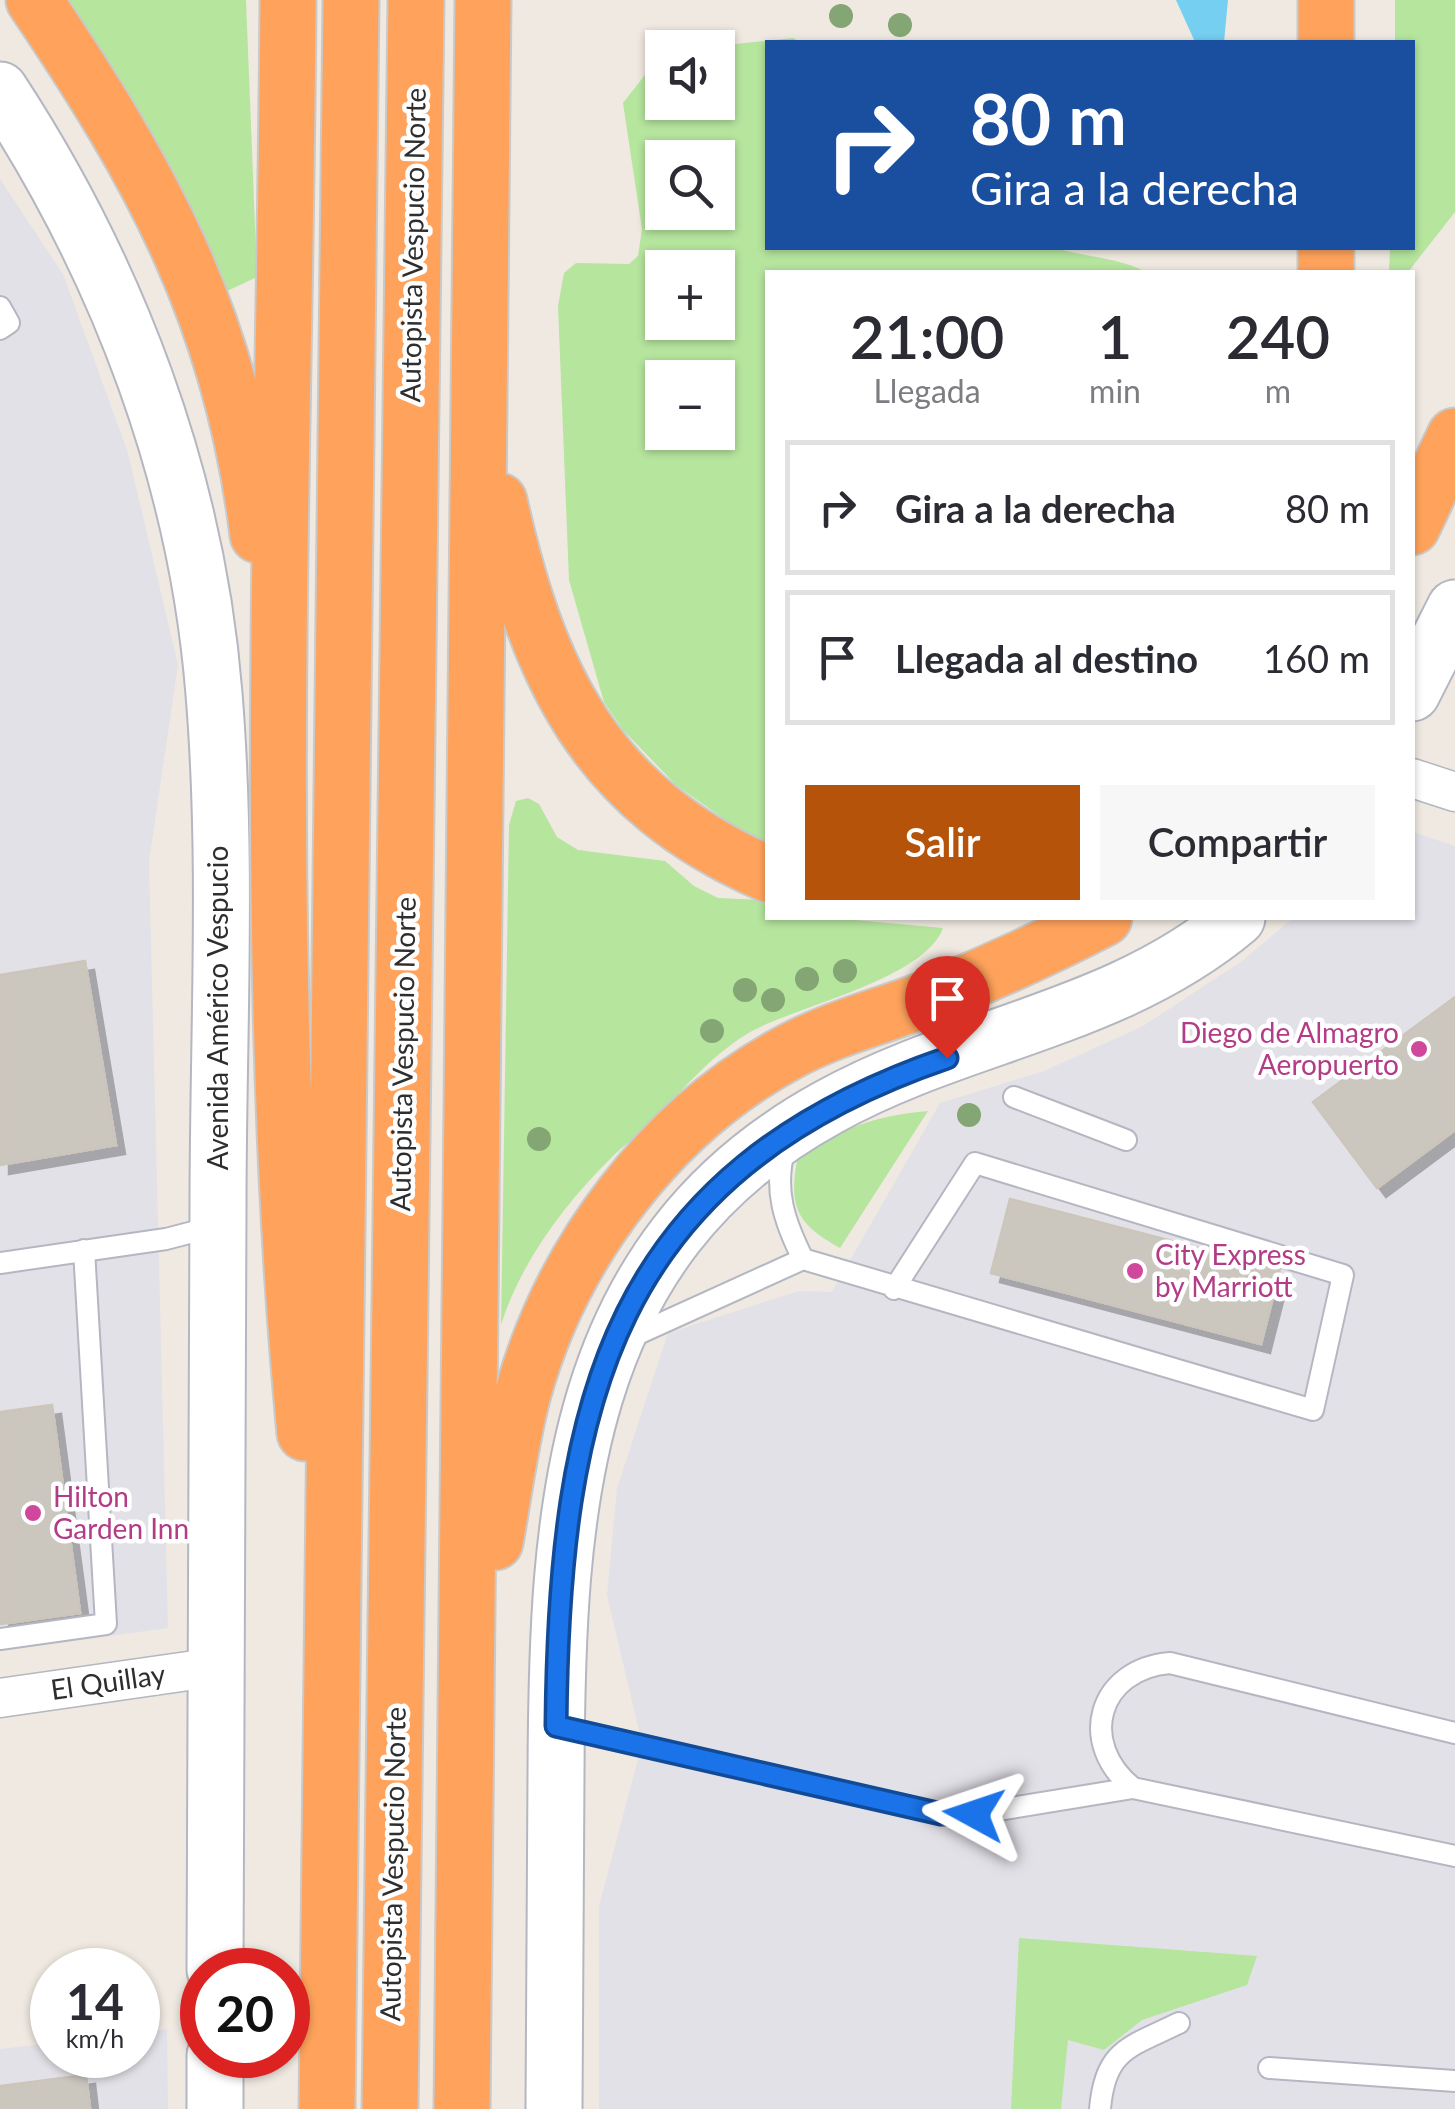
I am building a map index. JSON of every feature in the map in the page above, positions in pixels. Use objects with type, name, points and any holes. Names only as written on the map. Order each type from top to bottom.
[{"type":"highway","points":[[34,0],[157,196],[191,270],[220,351],[241,433],[257,530],[280,823]]},
{"type":"highway","points":[[288,0],[280,823],[287,1228],[332,1719]]},
{"type":"highway","points":[[327,2109],[351,0]]},
{"type":"highway","name":"Autopista Vespucio Norte","points":[[390,2109],[416,0]]},
{"type":"highway","points":[[462,2109],[483,0]]},
{"type":"highway","points":[[1326,0],[1326,40]]},
{"type":"highway","points":[[479,398],[495,485],[525,604],[565,698],[634,788],[701,840],[765,872]]},
{"type":"highway","points":[[1415,521],[1455,436]]},
{"type":"highway","points":[[468,1688],[523,1395],[561,1294],[618,1202],[680,1133],[714,1102],[792,1050],[993,972],[1100,920]]},
{"type":"street","name":"Avenida Américo Vespucio","points":[[0,90],[57,181],[108,285],[156,409],[190,528],[214,694],[218,1226],[215,1948]]},
{"type":"street","points":[[1415,688],[1455,608]]},
{"type":"street","points":[[1415,779],[1455,792]]},
{"type":"street","points":[[554,2109],[556,1726],[562,1583],[572,1485],[589,1404],[608,1348],[635,1295],[686,1221],[753,1156],[791,1129],[866,1087],[1096,1003],[1166,968],[1234,920]]},
{"type":"street","name":"El Quillay","points":[[0,1698],[216,1666]]},
{"type":"street","points":[[215,2078],[215,2109]]},
{"type":"lane","points":[[0,307],[9,323],[0,329]]},
{"type":"lane","points":[[1014,1097],[1126,1140]]},
{"type":"lane","points":[[791,1129],[783,1153],[780,1198],[783,1218],[803,1259]]},
{"type":"lane","points":[[608,1348],[803,1259],[894,1288],[1314,1410],[1343,1275],[975,1163],[894,1288]]},
{"type":"lane","points":[[0,1262],[218,1226]]},
{"type":"lane","points":[[0,1639],[106,1624],[84,1250]]},
{"type":"lane","points":[[1132,1788],[1108,1764],[1100,1731],[1102,1714],[1120,1683],[1152,1665],[1170,1664],[1455,1733]]},
{"type":"lane","points":[[556,1726],[941,1814],[974,1814],[1132,1788],[1455,1856]]},
{"type":"lane","points":[[1100,2109],[1103,2074],[1115,2060],[1180,2023]]},
{"type":"lane","points":[[1270,2068],[1455,2081]]},
{"type":"shaded area","points":[[0,179],[63,274],[128,453],[178,665],[149,861],[168,1628],[0,1651]]},
{"type":"shaded area","points":[[1415,833],[1455,846],[1455,2109],[599,2109],[599,1906],[642,1744],[607,1595],[617,1488],[668,1333],[799,1291],[832,1292],[940,1103],[1044,1071],[1143,1026],[1242,961],[1291,920],[1415,920]]},
{"type":"shaded area","points":[[167,2029],[168,2109],[0,2109],[0,2049],[30,2046],[30,2078],[160,2078],[160,2030]]},
{"type":"green space","points":[[46,0],[246,0],[257,277],[225,292]]},
{"type":"green space","points":[[1395,0],[1455,0],[1455,212],[1410,270],[1389,270],[1390,250],[1415,250],[1415,40],[1395,40]]},
{"type":"green space","points":[[765,41],[765,250],[1065,250],[1141,270],[765,270],[765,848],[676,785],[623,730],[604,702],[569,580],[558,306],[564,273],[576,263],[629,264],[638,256],[642,229],[623,103],[645,75],[645,120],[735,120],[735,44]]},
{"type":"green space","points":[[528,798],[539,804],[557,837],[578,850],[665,861],[694,886],[718,898],[765,900],[765,920],[855,920],[943,928],[932,946],[913,962],[860,988],[754,1030],[711,1061],[613,1156],[562,1213],[520,1278],[501,1325],[509,825],[516,801]]},
{"type":"green space","points":[[928,1111],[840,1248],[806,1223],[794,1192],[797,1161],[858,1126],[890,1116]]},
{"type":"green space","points":[[1019,1938],[1257,1956],[1247,1985],[1142,2020],[1104,2050],[1068,2040],[1061,2109],[1011,2109]]},
{"type":"water","points":[[1176,0],[1228,0],[1224,40],[1194,40]]},
{"type":"building","points":[[85,961],[116,1145],[0,1165],[0,975]]},
{"type":"building","name":"Diego de Almagro Aeropuerto","points":[[1455,997],[1455,1130],[1377,1188],[1313,1102]]},
{"type":"building","name":"City Express by Marriott","points":[[1010,1199],[1280,1269],[1261,1344],[991,1273]]},
{"type":"building","name":"Hilton Garden Inn","points":[[52,1405],[80,1613],[0,1624],[0,1412]]},
{"type":"building","points":[[86,2078],[90,2109],[0,2109],[0,2086]]},
{"type":"place","name":"Diego de Almagro Aeropuerto","points":[[1419,1049]]},
{"type":"place","name":"City Express by Marriott","points":[[1135,1271]]},
{"type":"place","name":"Hilton Garden Inn","points":[[33,1513]]},
{"type":"route","points":[[947,1058],[866,1087],[791,1129],[753,1156],[686,1221],[635,1295],[608,1348],[577,1452],[562,1583],[556,1726],[941,1814],[974,1814]]}]
